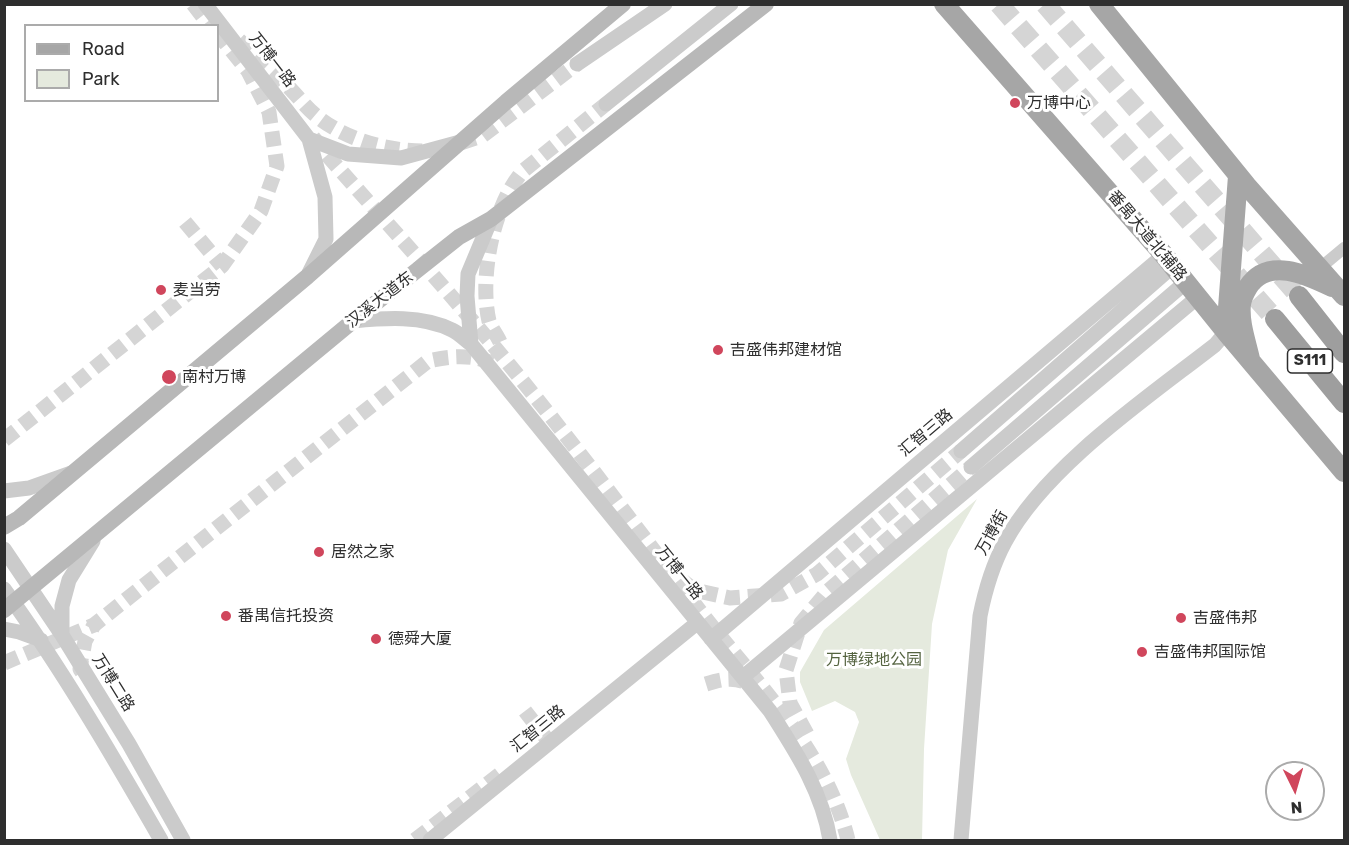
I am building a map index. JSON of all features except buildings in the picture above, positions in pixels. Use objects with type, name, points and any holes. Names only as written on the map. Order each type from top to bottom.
[{"type":"highway","name":"S111","points":[[1299,296],[1344,353]]},
{"type":"highway","name":"S111","points":[[1275,319],[1344,404]]},
{"type":"main road","points":[[4,527],[19,518],[308,276],[460,142],[623,4]]},
{"type":"main road","name":"汉溪大道东","points":[[8,600],[31,588],[353,321],[459,237],[491,219],[766,4]]},
{"type":"main road","name":"番禺大道北辅路","points":[[944,4],[1169,260],[1226,332],[1344,472]]},
{"type":"main road","points":[[1099,4],[1238,176],[1342,294]]},
{"type":"main road","points":[[1226,332],[1238,176]]},
{"type":"main road","points":[[1251,362],[1241,315],[1241,301],[1252,281],[1269,270],[1281,270],[1313,278],[1342,294]]},
{"type":"street","name":"万博一路","points":[[205,4],[309,139]]},
{"type":"street","points":[[577,64],[665,4]]},
{"type":"street","points":[[606,104],[730,4]]},
{"type":"street","points":[[309,139],[348,154],[401,158],[460,142]]},
{"type":"street","points":[[308,276],[326,238],[325,197],[309,139]]},
{"type":"street","points":[[471,344],[467,296],[468,274],[491,219]]},
{"type":"street","points":[[1320,268],[1344,248]]},
{"type":"street","points":[[961,451],[1169,260]]},
{"type":"street","name":"汇智三路","points":[[711,639],[1169,260]]},
{"type":"street","points":[[971,467],[1192,290]]},
{"type":"street","points":[[743,677],[1192,290]]},
{"type":"street","name":"万博一路","points":[[353,321],[396,317],[432,324],[452,330],[471,344],[770,711],[804,765],[816,790],[830,840]]},
{"type":"street","name":"万博街","points":[[961,840],[980,616],[988,583],[1005,542],[1021,517],[1063,469],[1116,422],[1215,345],[1226,332]]},
{"type":"street","points":[[4,491],[29,488],[74,472]]},
{"type":"street","points":[[62,635],[62,606],[69,580],[99,532]]},
{"type":"street","name":"万博二路","points":[[4,549],[62,635],[129,744],[183,840]]},
{"type":"street","points":[[8,600],[41,640],[113,756],[161,840]]},
{"type":"street","name":"汇智三路","points":[[430,840],[697,623]]},
{"type":"street","points":[[4,629],[41,640]]},
{"type":"green space","name":"万博绿地公园","points":[[977,499],[948,550],[932,624],[924,749],[922,840],[880,840],[846,759],[859,722],[855,712],[835,701],[812,711],[800,682],[800,672],[824,630]]},
{"type":"tunnel","points":[[193,4],[208,24]]},
{"type":"tunnel","points":[[999,4],[1275,319]]},
{"type":"tunnel","points":[[1045,4],[1299,296]]},
{"type":"tunnel","points":[[4,440],[222,266],[261,211],[277,166],[269,112],[248,71],[219,35]]},
{"type":"tunnel","points":[[239,40],[310,110],[330,126],[368,143],[396,149],[424,151]]},
{"type":"tunnel","points":[[461,143],[482,136],[577,64]]},
{"type":"tunnel","points":[[500,342],[489,321],[486,284],[491,242],[504,203],[523,171],[606,104]]},
{"type":"tunnel","points":[[313,137],[444,287],[538,400],[700,611],[786,718],[823,776],[838,807],[848,840]]},
{"type":"tunnel","points":[[185,222],[222,266]]},
{"type":"tunnel","points":[[4,663],[94,625],[428,361],[460,357],[476,358],[492,363]]},
{"type":"tunnel","points":[[683,581],[694,590],[730,598],[781,594],[817,574],[961,451]]},
{"type":"tunnel","points":[[807,734],[790,703],[786,670],[801,623],[828,591],[971,467]]},
{"type":"tunnel","points":[[82,672],[80,669],[85,641],[94,625]]},
{"type":"tunnel","points":[[706,684],[728,679],[739,680],[751,685]]},
{"type":"tunnel","points":[[525,711],[546,738]]},
{"type":"tunnel","points":[[415,840],[500,774]]},
{"type":"place","name":"万博中心","points":[[1015,103]]},
{"type":"place","name":"麦当劳","points":[[161,290]]},
{"type":"place","name":"吉盛伟邦建材馆","points":[[718,350]]},
{"type":"place","name":"南村万博","points":[[169,377]]},
{"type":"place","name":"居然之家","points":[[319,552]]},
{"type":"place","name":"番禺信托投资","points":[[226,616]]},
{"type":"place","name":"吉盛伟邦","points":[[1181,618]]},
{"type":"place","name":"德舜大厦","points":[[376,639]]},
{"type":"place","name":"吉盛伟邦国际馆","points":[[1142,652]]}]
